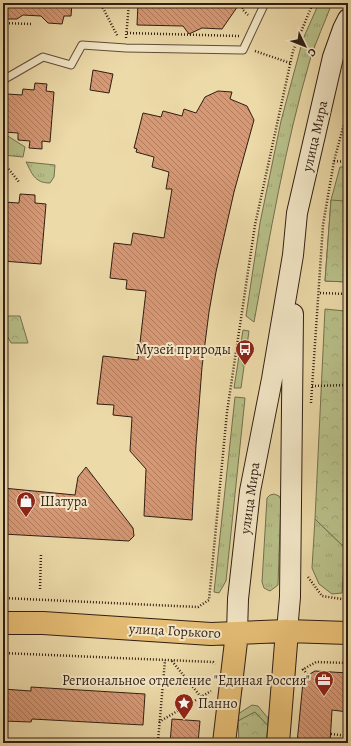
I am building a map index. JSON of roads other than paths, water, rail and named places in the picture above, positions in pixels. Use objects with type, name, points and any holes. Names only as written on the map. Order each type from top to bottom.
[{"type":"main road","name":"улица Мира","points":[[224,743],[237,633],[238,599],[250,491],[272,378],[293,255],[297,213],[333,57],[348,19]]},
{"type":"main road","name":"улица Мира","points":[[278,743],[290,597],[293,255]]},
{"type":"main road","name":"улица Горького","points":[[3,623],[211,634],[287,631],[348,633]]},
{"type":"lane","points":[[3,80],[43,57],[70,65],[82,45],[126,48],[243,50],[265,3]]},
{"type":"place","name":"Музей природы","points":[[245,366]]},
{"type":"place","name":"Шатура","points":[[26,518]]},
{"type":"place","name":"Региональное отделение \"Единая Россия\"","points":[[324,697]]},
{"type":"place","name":"Панно","points":[[184,720]]}]
